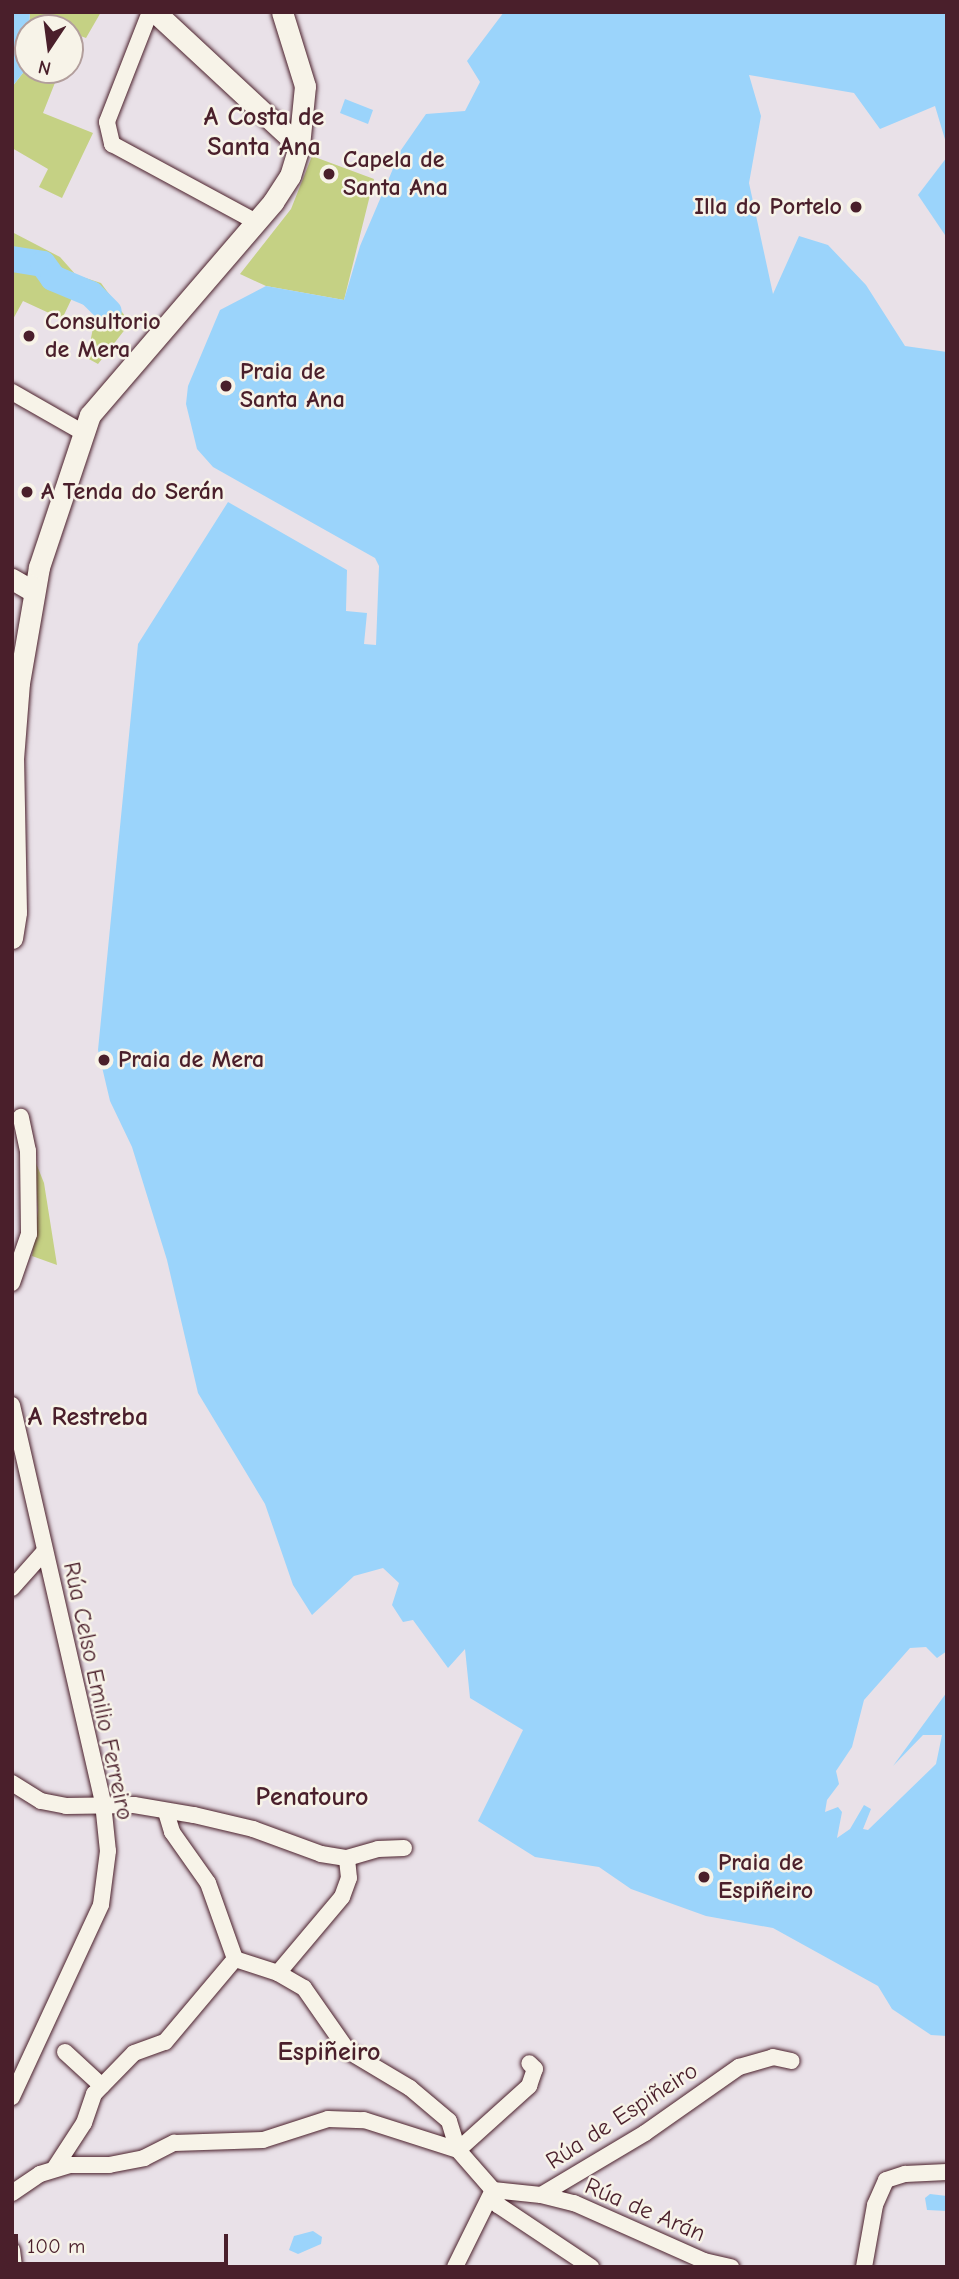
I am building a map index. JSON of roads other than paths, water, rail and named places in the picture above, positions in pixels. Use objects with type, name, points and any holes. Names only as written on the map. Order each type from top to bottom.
[{"type":"main road","points":[[153,12],[299,146]]},
{"type":"main road","points":[[12,939],[16,912],[13,759],[33,591],[82,432],[102,397],[256,222],[290,176],[299,146],[305,86],[282,12]]},
{"type":"main road","points":[[12,579],[33,591]]},
{"type":"street","points":[[153,12],[107,122],[112,144],[256,222]]},
{"type":"street","points":[[12,392],[82,432]]},
{"type":"street","points":[[12,1283],[29,1234],[30,1183],[21,1117]]},
{"type":"street","name":"Rúa Celso Emilio Ferreiro","points":[[12,1405],[15,1449],[44,1552],[103,1803],[108,1851],[101,1905],[12,2097]]},
{"type":"street","points":[[12,1588],[44,1552]]},
{"type":"street","points":[[12,1783],[41,1801],[66,1806],[103,1803],[166,1812],[253,1829],[321,1854],[347,1858],[378,1849],[404,1848]]},
{"type":"street","points":[[166,1812],[172,1832],[208,1883],[235,1959]]},
{"type":"street","points":[[278,1973],[342,1897],[349,1878],[347,1858]]},
{"type":"street","points":[[235,1959],[278,1973],[304,1987],[348,2051],[410,2088],[449,2121],[458,2150],[493,2190],[498,2205],[515,2220],[592,2267]]},
{"type":"street","points":[[54,2169],[102,2086],[134,2053],[165,2042],[235,1959]]},
{"type":"street","points":[[65,2052],[102,2086]]},
{"type":"street","name":"Rúa de Espiñeiro","points":[[493,2190],[541,2195],[645,2133],[739,2067],[774,2057],[792,2061]]},
{"type":"street","points":[[458,2150],[529,2086],[536,2069],[529,2063]]},
{"type":"street","points":[[12,2193],[54,2169],[144,2158],[174,2143],[263,2140],[328,2119],[364,2120],[458,2150]]},
{"type":"street","points":[[864,2267],[875,2205],[886,2180],[905,2174],[947,2172]]},
{"type":"street","points":[[455,2267],[493,2190]]},
{"type":"street","name":"Rúa de Arán","points":[[541,2195],[575,2203],[704,2261],[731,2267]]},
{"type":"street","points":[[12,2250],[14,2267]]},
{"type":"water","points":[[12,12],[30,12],[14,14],[14,84],[12,87]]},
{"type":"water","points":[[504,12],[947,12],[947,146],[935,106],[880,129],[854,93],[749,75],[761,116],[749,183],[773,294],[799,236],[828,245],[866,285],[905,346],[947,352],[947,1651],[937,1658],[926,1647],[910,1648],[864,1700],[852,1747],[836,1771],[839,1784],[827,1800],[825,1812],[838,1807],[842,1812],[837,1838],[850,1829],[864,1805],[871,1809],[863,1829],[868,1830],[936,1764],[942,1735],[923,1735],[893,1766],[947,1692],[947,2036],[931,2035],[892,2009],[878,1986],[773,1928],[706,1916],[631,1889],[599,1867],[535,1857],[478,1821],[523,1730],[470,1698],[465,1649],[448,1668],[413,1620],[403,1622],[392,1605],[399,1583],[383,1568],[354,1576],[312,1615],[293,1585],[265,1504],[198,1393],[167,1260],[132,1147],[110,1101],[98,1050],[138,644],[228,502],[347,570],[346,611],[367,613],[364,644],[376,645],[379,566],[375,558],[213,467],[197,449],[186,404],[188,386],[220,310],[266,286],[344,300],[360,246],[401,150],[426,114],[465,111],[480,82],[467,61]]},
{"type":"water","points":[[345,99],[373,110],[368,124],[340,113]]},
{"type":"water","points":[[947,157],[947,238],[918,195]]},
{"type":"water","points":[[930,2194],[947,2196],[947,2211],[927,2210],[925,2198]]},
{"type":"water","points":[[313,2231],[322,2237],[321,2244],[298,2254],[289,2250],[294,2236]]},
{"type":"waterway","points":[[12,259],[43,264],[53,278],[91,294],[109,312]]},
{"type":"place","name":"Capela de Santa Ana","points":[[329,174]]},
{"type":"place","name":"Illa do Portelo","points":[[856,207]]},
{"type":"place","name":"Consultorio de Mera","points":[[29,336]]},
{"type":"place","name":"Praia de Santa Ana","points":[[226,386]]},
{"type":"place","name":"A Tenda do Serán","points":[[27,492]]},
{"type":"place","name":"Praia de Mera","points":[[104,1060]]},
{"type":"place","name":"Praia de Espiñeiro","points":[[704,1877]]},
{"type":"district","name":"A Costa de Santa Ana","points":[[264,133]]},
{"type":"district","name":"A Restreba","points":[[88,1418]]},
{"type":"district","name":"Penatouro","points":[[312,1798]]},
{"type":"district","name":"Espiñeiro","points":[[329,2053]]}]
